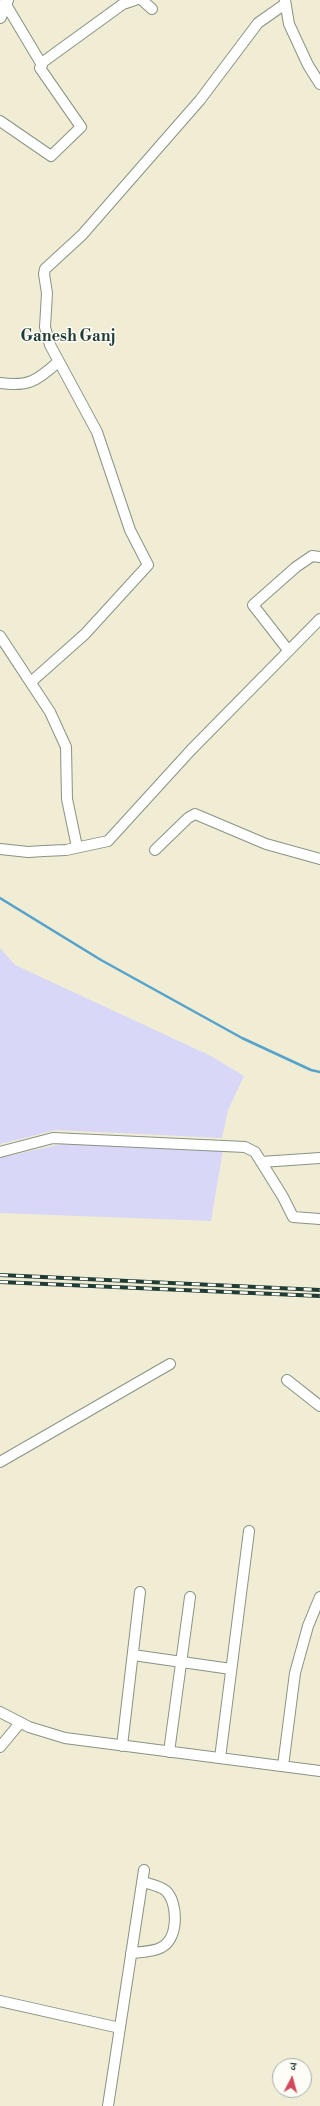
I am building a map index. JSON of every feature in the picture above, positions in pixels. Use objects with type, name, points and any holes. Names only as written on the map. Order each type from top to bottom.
[{"type":"main road","points":[[0,17],[6,2]]},
{"type":"street","points":[[42,65],[123,4],[135,0]]},
{"type":"street","points":[[142,0],[152,9]]},
{"type":"street","points":[[0,121],[51,156],[81,127],[40,68],[42,65],[6,2]]},
{"type":"street","points":[[31,682],[84,634],[148,565],[130,530],[97,432],[50,345],[45,327],[47,293],[44,274],[46,269],[82,235],[200,100],[258,23],[285,2],[289,24],[308,65],[320,84]]},
{"type":"street","points":[[0,383],[14,385],[28,384],[43,376],[58,362]]},
{"type":"street","points":[[288,650],[253,605],[296,567],[312,556],[320,557]]},
{"type":"street","points":[[0,849],[28,852],[77,848],[108,841],[191,750],[320,619]]},
{"type":"street","points":[[0,636],[50,712],[66,747],[67,798],[77,848]]},
{"type":"street","points":[[155,850],[188,818],[195,814],[266,844],[319,856]]},
{"type":"street","points":[[0,1152],[53,1138],[245,1147],[255,1152],[293,1217],[320,1219]]},
{"type":"street","points":[[261,1162],[320,1158]]},
{"type":"street","points":[[0,1462],[170,1364]]},
{"type":"street","points":[[287,1380],[320,1406]]},
{"type":"street","points":[[220,1758],[249,1531]]},
{"type":"street","points":[[122,1746],[140,1592]]},
{"type":"street","points":[[169,1752],[190,1597]]},
{"type":"street","points":[[283,1766],[295,1673],[308,1626],[320,1597]]},
{"type":"street","points":[[133,1656],[231,1669]]},
{"type":"street","points":[[0,1712],[29,1727],[65,1738],[320,1771]]},
{"type":"street","points":[[0,1747],[20,1722]]},
{"type":"street","points":[[108,2106],[144,1870]]},
{"type":"street","points":[[132,1953],[163,1947],[172,1935],[176,1924],[171,1898],[165,1890],[143,1882]]},
{"type":"street","points":[[0,2001],[120,2028]]},
{"type":"shaded area","points":[[0,948],[15,965],[211,1056],[244,1076],[228,1110],[222,1138],[56,1130],[0,1144]]},
{"type":"shaded area","points":[[66,1143],[223,1150],[211,1221],[0,1213],[0,1158]]},
{"type":"waterway","points":[[0,898],[101,960],[242,1038],[311,1070],[320,1072]]},
{"type":"railway","points":[[0,1275],[320,1290]]},
{"type":"railway","points":[[0,1282],[320,1296]]},
{"type":"district","name":"Ganesh Ganj","points":[[68,337]]}]
